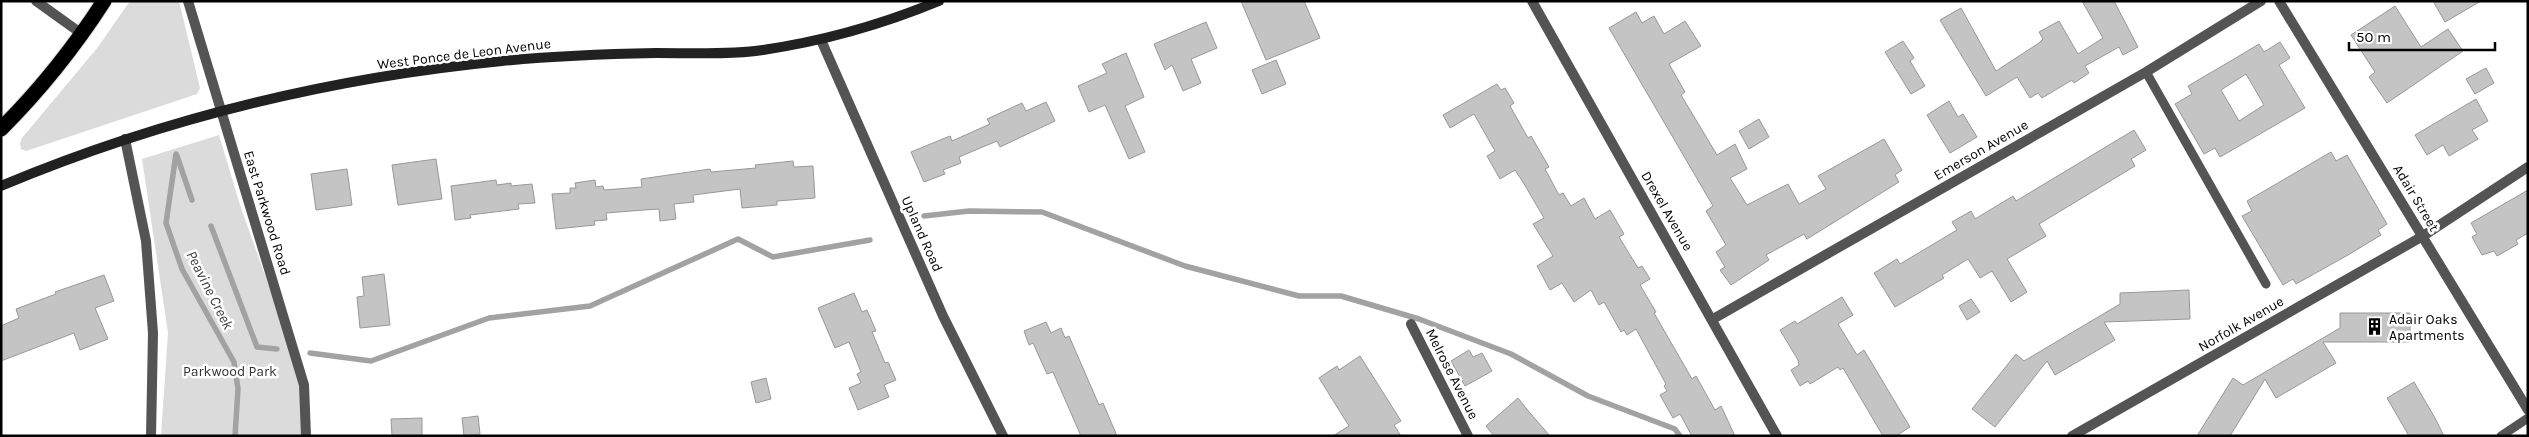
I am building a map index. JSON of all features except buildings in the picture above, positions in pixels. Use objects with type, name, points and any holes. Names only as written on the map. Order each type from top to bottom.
[{"type":"highway","points":[[1,129],[33,94],[82,34],[104,1]]},
{"type":"main road","name":"West Ponce de Leon Avenue","points":[[1,186],[125,139],[222,110],[387,75],[469,65],[580,56],[763,50],[821,40],[868,28],[939,1]]},
{"type":"street","points":[[36,1],[82,34]]},
{"type":"street","name":"East Parkwood Road","points":[[188,1],[304,385],[306,436]]},
{"type":"street","name":"Drexel Avenue","points":[[1532,1],[1777,436]]},
{"type":"street","name":"Emerson Avenue","points":[[1713,320],[2146,72],[2261,1]]},
{"type":"street","name":"Adair Street","points":[[2280,1],[2528,410]]},
{"type":"street","name":"Upland Road","points":[[821,40],[943,316],[1003,436]]},
{"type":"street","points":[[125,139],[146,241],[153,333],[151,436]]},
{"type":"street","name":"Norfolk Avenue","points":[[2072,436],[2423,236],[2528,167]]},
{"type":"street","name":"Melrose Avenue","points":[[1411,324],[1468,436]]},
{"type":"lane","points":[[2146,72],[2266,284]]},
{"type":"lane","points":[[2501,436],[2528,418]]},
{"type":"green space","points":[[130,1],[179,1],[200,88],[197,94],[26,151],[21,149],[20,143],[22,138],[98,47]]},
{"type":"green space","name":"Parkwood Park","points":[[219,135],[240,205],[304,385],[306,436],[161,436],[168,333],[142,159]]},
{"type":"waterway","name":"Peavine Creek","points":[[176,154],[166,223],[182,269],[234,362],[238,389],[235,436]]},
{"type":"waterway","points":[[177,156],[192,200]]},
{"type":"waterway","points":[[924,216],[969,211],[1042,212],[1185,266],[1299,296],[1341,296],[1419,319],[1511,354],[1588,396],[1675,429],[1680,436]]},
{"type":"waterway","points":[[211,226],[257,347],[277,349]]},
{"type":"waterway","points":[[310,353],[371,361],[489,318],[590,306],[738,239],[773,257],[870,240]]},
{"type":"place","name":"Adair Oaks Apartments","points":[[2375,327]]}]
